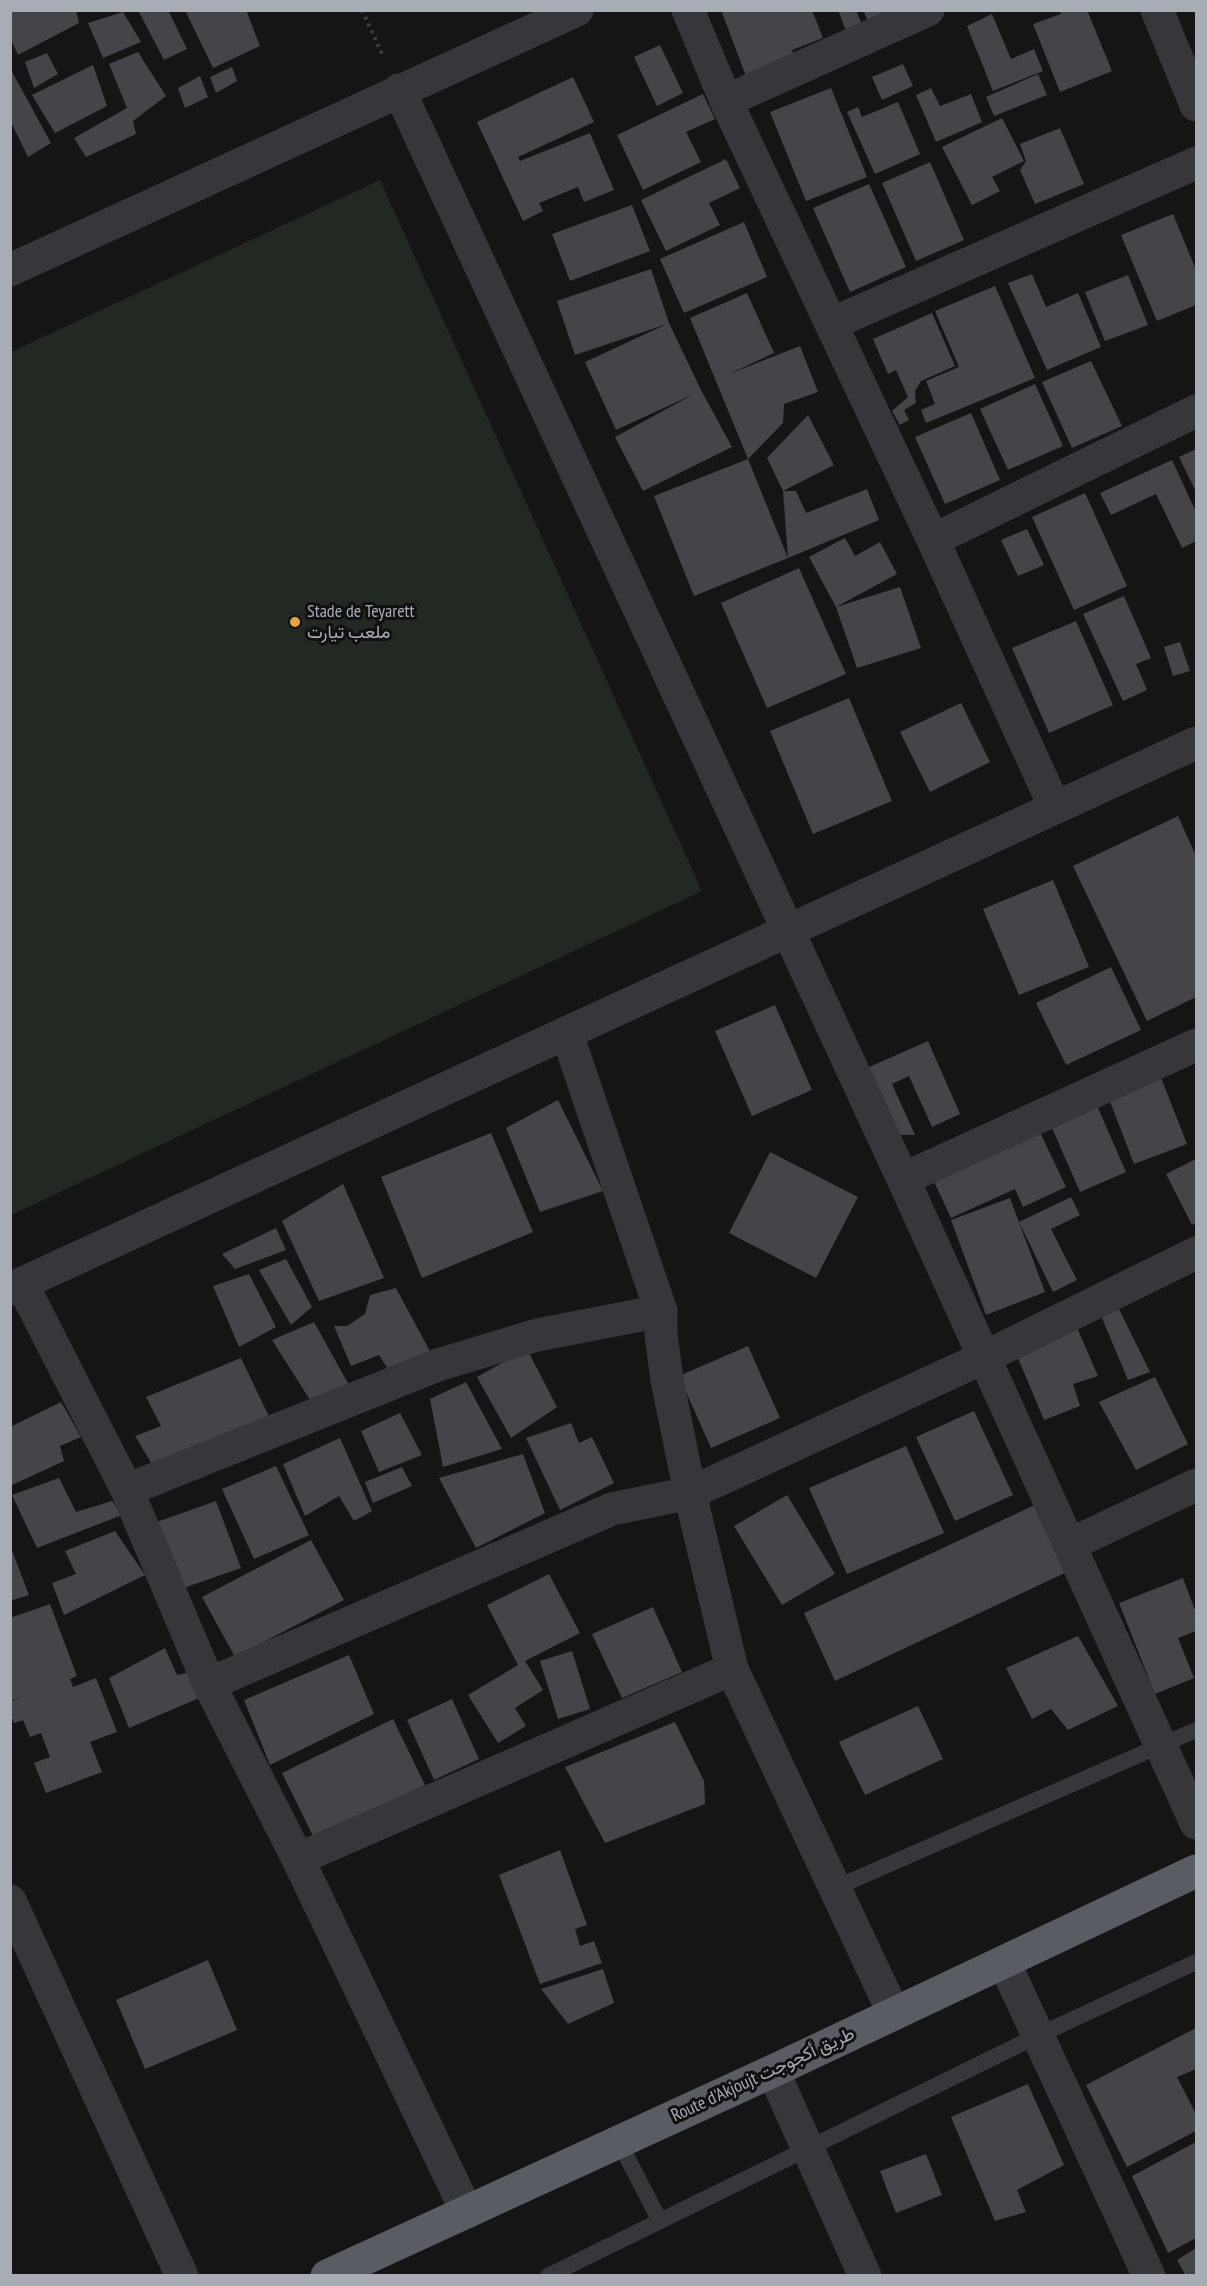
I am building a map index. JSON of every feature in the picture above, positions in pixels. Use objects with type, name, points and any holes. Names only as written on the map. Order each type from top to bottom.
[{"type":"highway","name":"Route d'Akjoujt طريق أكجوجت","points":[[327,2276],[773,2071],[1197,1871]]},
{"type":"street","points":[[10,270],[353,115],[399,90],[577,10]]},
{"type":"street","points":[[688,10],[726,101],[933,540],[1055,808]]},
{"type":"street","points":[[726,101],[928,10]]},
{"type":"street","points":[[1156,10],[1197,105]]},
{"type":"street","points":[[399,90],[789,930],[1197,1823]]},
{"type":"street","points":[[831,324],[1197,163]]},
{"type":"street","points":[[933,540],[1197,411]]},
{"type":"street","points":[[467,2211],[298,1859],[209,1684],[127,1490],[16,1287],[1055,808],[1194,752]]},
{"type":"street","points":[[567,1034],[661,1311],[661,1334],[667,1380],[690,1493],[732,1669],[894,2013]]},
{"type":"street","points":[[903,1179],[1197,1045]]},
{"type":"street","points":[[209,1684],[612,1509],[690,1493],[985,1357],[1197,1253]]},
{"type":"street","points":[[127,1490],[438,1365],[537,1335],[661,1311]]},
{"type":"street","points":[[1071,1544],[1197,1485]]},
{"type":"street","points":[[298,1859],[732,1669]]},
{"type":"street","points":[[10,1901],[182,2276]]},
{"type":"street","points":[[1004,1962],[1149,2276]]},
{"type":"street","points":[[773,2071],[866,2276]]},
{"type":"lane","points":[[835,1888],[1197,1730]]},
{"type":"lane","points":[[548,2276],[1037,2036],[1197,1962]]},
{"type":"lane","points":[[619,2142],[660,2221]]},
{"type":"path","points":[[362,10],[399,90]]},
{"type":"shaded area","name":"Stade de Teyarett ملعب تيارت","points":[[380,180],[702,891],[11,1215],[11,352]]},
{"type":"building","points":[[10,10],[76,10],[79,23],[18,55],[10,38]]},
{"type":"building","points":[[138,10],[168,10],[187,49],[164,60]]},
{"type":"building","points":[[185,10],[246,10],[260,46],[213,68]]},
{"type":"building","points":[[721,10],[812,10],[823,38],[792,50],[798,66],[750,87]]},
{"type":"building","points":[[838,10],[856,10],[862,25],[846,31]]},
{"type":"building","points":[[863,10],[899,10],[869,24]]},
{"type":"building","points":[[1060,10],[1087,10],[1112,71],[1060,92],[1033,24],[1061,14]]},
{"type":"building","points":[[123,12],[141,42],[103,58],[88,23]]},
{"type":"building","points":[[992,14],[1011,59],[1034,49],[1043,71],[993,91],[967,26]]},
{"type":"building","points":[[660,45],[683,93],[657,106],[634,57]]},
{"type":"building","points":[[138,52],[166,96],[133,121],[136,134],[86,157],[74,138],[127,108],[109,64]]},
{"type":"building","points":[[47,53],[58,74],[34,88],[25,62]]},
{"type":"building","points":[[903,64],[913,86],[882,100],[872,77]]},
{"type":"building","points":[[93,65],[107,106],[55,133],[32,95]]},
{"type":"building","points":[[232,67],[237,81],[216,93],[210,77]]},
{"type":"building","points":[[10,68],[51,143],[28,157],[10,120]]},
{"type":"building","points":[[1038,74],[1047,95],[994,116],[986,97]]},
{"type":"building","points":[[200,76],[208,97],[185,108],[178,88]]},
{"type":"building","points":[[573,77],[594,122],[518,157],[520,161],[590,133],[614,190],[584,202],[578,187],[539,203],[543,211],[523,221],[477,122]]},
{"type":"building","points":[[831,88],[867,177],[806,201],[770,112]]},
{"type":"building","points":[[931,88],[940,106],[971,94],[982,122],[936,142],[916,95]]},
{"type":"building","points":[[703,94],[715,119],[686,132],[701,162],[643,190],[617,135]]},
{"type":"building","points":[[898,102],[920,154],[875,174],[847,112],[858,107],[862,117]]},
{"type":"building","points":[[1002,118],[1024,161],[992,177],[1000,191],[972,205],[942,147]]},
{"type":"building","points":[[1060,128],[1084,184],[1035,204],[1020,170],[1026,161],[1020,144]]},
{"type":"building","points":[[726,159],[740,188],[709,203],[720,225],[666,251],[641,200]]},
{"type":"building","points":[[930,162],[964,240],[916,261],[882,183]]},
{"type":"building","points":[[869,184],[906,267],[850,292],[813,208]]},
{"type":"building","points":[[632,205],[650,251],[570,281],[552,234]]},
{"type":"building","points":[[1173,214],[1196,270],[1196,305],[1157,321],[1121,235]]},
{"type":"building","points":[[744,222],[767,277],[684,313],[660,259]]},
{"type":"building","points":[[651,269],[669,323],[701,390],[732,447],[643,491],[615,437],[694,394],[616,430],[585,362],[667,324],[575,355],[557,301]]},
{"type":"building","points":[[1032,274],[1046,307],[1078,293],[1101,347],[1047,370],[1008,283]]},
{"type":"building","points":[[1128,275],[1148,325],[1105,341],[1085,292]]},
{"type":"building","points":[[995,286],[1035,378],[926,423],[921,410],[935,404],[926,381],[959,367],[935,311]]},
{"type":"building","points":[[747,293],[774,353],[729,374],[800,346],[818,392],[784,404],[783,423],[748,459],[690,318]]},
{"type":"building","points":[[932,313],[955,366],[921,381],[915,391],[916,403],[904,410],[909,420],[900,425],[892,411],[908,397],[896,370],[888,374],[873,339]]},
{"type":"building","points":[[1091,361],[1122,426],[1072,448],[1042,382]]},
{"type":"building","points":[[1035,384],[1063,446],[1008,470],[980,409]]},
{"type":"building","points":[[971,413],[1000,480],[945,504],[915,437]]},
{"type":"building","points":[[808,415],[834,465],[783,491],[767,458]]},
{"type":"building","points":[[1196,449],[1196,492],[1179,457]]},
{"type":"building","points":[[748,459],[788,558],[694,596],[654,496]]},
{"type":"building","points":[[1172,460],[1196,512],[1196,541],[1182,548],[1156,494],[1111,515],[1100,493]]},
{"type":"building","points":[[867,489],[879,520],[788,558],[783,491],[796,491],[806,513]]},
{"type":"building","points":[[1085,493],[1127,586],[1074,610],[1032,517]]},
{"type":"building","points":[[1027,529],[1044,565],[1018,576],[1001,540]]},
{"type":"building","points":[[845,538],[855,556],[880,542],[897,574],[836,607],[809,557]]},
{"type":"building","points":[[799,568],[846,674],[767,708],[721,603]]},
{"type":"building","points":[[900,587],[921,648],[857,668],[836,607]]},
{"type":"building","points":[[1124,596],[1151,658],[1136,664],[1147,690],[1123,701],[1083,614]]},
{"type":"building","points":[[1076,621],[1113,705],[1049,733],[1012,648]]},
{"type":"building","points":[[1180,642],[1190,671],[1173,676],[1164,647]]},
{"type":"building","points":[[849,698],[892,801],[813,834],[770,731]]},
{"type":"building","points":[[961,703],[990,762],[930,792],[900,732]]},
{"type":"building","points":[[1178,816],[1196,856],[1196,997],[1147,1021],[1073,866]]},
{"type":"building","points":[[1053,880],[1089,967],[1019,995],[983,909]]},
{"type":"building","points":[[1111,967],[1141,1030],[1066,1065],[1036,1003]]},
{"type":"building","points":[[775,1005],[812,1090],[752,1116],[715,1031]]},
{"type":"building","points":[[928,1041],[960,1114],[932,1127],[909,1076],[892,1084],[915,1135],[897,1135],[867,1068]]},
{"type":"building","points":[[1158,1070],[1187,1144],[1134,1164],[1106,1091]]},
{"type":"building","points":[[558,1100],[603,1191],[540,1212],[506,1128]]},
{"type":"building","points":[[1095,1101],[1126,1172],[1080,1192],[1049,1121]]},
{"type":"building","points":[[1037,1126],[1066,1187],[1023,1207],[1015,1189],[951,1218],[931,1175]]},
{"type":"building","points":[[491,1133],[533,1232],[422,1278],[381,1177]]},
{"type":"building","points":[[770,1152],[858,1197],[816,1278],[729,1233]]},
{"type":"building","points":[[1196,1159],[1196,1223],[1192,1225],[1166,1174]]},
{"type":"building","points":[[343,1184],[384,1278],[319,1301],[282,1221]]},
{"type":"building","points":[[1071,1197],[1080,1215],[1051,1229],[1077,1280],[1053,1292],[1019,1222]]},
{"type":"building","points":[[1010,1198],[1045,1292],[986,1315],[951,1220]]},
{"type":"building","points":[[276,1228],[286,1250],[235,1269],[222,1254]]},
{"type":"building","points":[[286,1259],[312,1307],[291,1325],[259,1270]]},
{"type":"building","points":[[249,1274],[276,1327],[239,1347],[213,1286]]},
{"type":"building","points":[[396,1288],[431,1353],[393,1377],[379,1355],[351,1366],[334,1326],[347,1326],[365,1314],[370,1295]]},
{"type":"building","points":[[1116,1303],[1150,1372],[1128,1380],[1099,1311]]},
{"type":"building","points":[[314,1322],[350,1387],[312,1403],[272,1340]]},
{"type":"building","points":[[1075,1323],[1098,1376],[1073,1384],[1080,1406],[1044,1420],[1015,1351]]},
{"type":"building","points":[[748,1346],[780,1418],[711,1448],[679,1376]]},
{"type":"building","points":[[527,1349],[557,1407],[511,1438],[477,1377]]},
{"type":"building","points":[[241,1358],[273,1425],[156,1471],[135,1436],[161,1426],[146,1397]]},
{"type":"building","points":[[1155,1377],[1188,1444],[1136,1470],[1099,1402]]},
{"type":"building","points":[[466,1382],[502,1449],[443,1467],[430,1399]]},
{"type":"building","points":[[61,1402],[81,1437],[60,1446],[64,1461],[10,1486],[10,1427]]},
{"type":"building","points":[[974,1411],[1013,1495],[955,1521],[916,1437]]},
{"type":"building","points":[[400,1413],[422,1455],[379,1472],[361,1431]]},
{"type":"building","points":[[571,1423],[579,1443],[592,1437],[614,1483],[560,1510],[526,1438]]},
{"type":"building","points":[[340,1438],[372,1511],[354,1521],[339,1496],[305,1516],[283,1464]]},
{"type":"building","points":[[906,1446],[944,1533],[847,1574],[809,1488]]},
{"type":"building","points":[[523,1454],[545,1513],[476,1548],[439,1478]]},
{"type":"building","points":[[276,1466],[309,1535],[254,1559],[222,1489]]},
{"type":"building","points":[[402,1467],[412,1486],[373,1503],[365,1482]]},
{"type":"building","points":[[59,1478],[76,1512],[112,1501],[122,1515],[37,1548],[12,1495]]},
{"type":"building","points":[[787,1495],[835,1574],[782,1605],[734,1526]]},
{"type":"building","points":[[216,1501],[241,1568],[178,1590],[154,1523]]},
{"type":"building","points":[[1037,1504],[1069,1571],[835,1681],[804,1613]]},
{"type":"building","points":[[115,1531],[145,1575],[64,1615],[52,1583],[76,1574],[65,1551]]},
{"type":"building","points":[[311,1540],[344,1600],[235,1657],[202,1597]]},
{"type":"building","points":[[10,1545],[29,1595],[10,1601]]},
{"type":"building","points":[[549,1574],[580,1633],[525,1661],[543,1690],[515,1708],[526,1726],[498,1743],[468,1695],[518,1665],[487,1605]]},
{"type":"building","points":[[1183,1578],[1196,1613],[1196,1631],[1178,1638],[1194,1678],[1155,1694],[1119,1603]]},
{"type":"building","points":[[50,1604],[77,1676],[70,1679],[73,1687],[96,1678],[117,1732],[90,1742],[102,1772],[46,1793],[34,1763],[50,1757],[41,1733],[30,1737],[23,1720],[14,1723],[10,1714],[10,1701],[19,1698],[10,1700],[10,1618]]},
{"type":"building","points":[[653,1607],[682,1672],[622,1698],[592,1634]]},
{"type":"building","points":[[1078,1636],[1118,1706],[1068,1730],[1051,1709],[1032,1719],[1006,1668]]},
{"type":"building","points":[[165,1648],[177,1675],[192,1672],[204,1696],[129,1728],[109,1678]]},
{"type":"building","points":[[572,1651],[590,1709],[558,1719],[540,1661]]},
{"type":"building","points":[[349,1655],[374,1714],[270,1765],[244,1700]]},
{"type":"building","points":[[452,1699],[479,1759],[434,1780],[407,1720]]},
{"type":"building","points":[[918,1706],[943,1759],[865,1795],[839,1742]]},
{"type":"building","points":[[393,1719],[425,1785],[314,1838],[282,1773]]},
{"type":"building","points":[[675,1722],[704,1781],[705,1804],[605,1843],[565,1767]]},
{"type":"building","points":[[560,1850],[587,1925],[575,1929],[580,1946],[594,1941],[602,1963],[540,1984],[499,1875]]},
{"type":"building","points":[[208,1960],[237,2030],[145,2069],[116,2000]]},
{"type":"building","points":[[603,1969],[614,2003],[568,2024],[541,1989]]},
{"type":"building","points":[[1196,2028],[1196,2069],[1177,2077],[1196,2114],[1196,2131],[1127,2167],[1086,2085]]},
{"type":"building","points":[[1028,2084],[1064,2165],[1017,2190],[1026,2212],[995,2221],[951,2117]]},
{"type":"building","points":[[1196,2142],[1196,2238],[1168,2253],[1132,2176]]},
{"type":"building","points":[[926,2154],[942,2195],[896,2213],[880,2171]]},
{"type":"building","points":[[1196,2248],[1196,2276],[1186,2276],[1177,2260]]},
{"type":"place","name":"Stade de Teyarett ملعب تيارت","points":[[295,622]]}]
